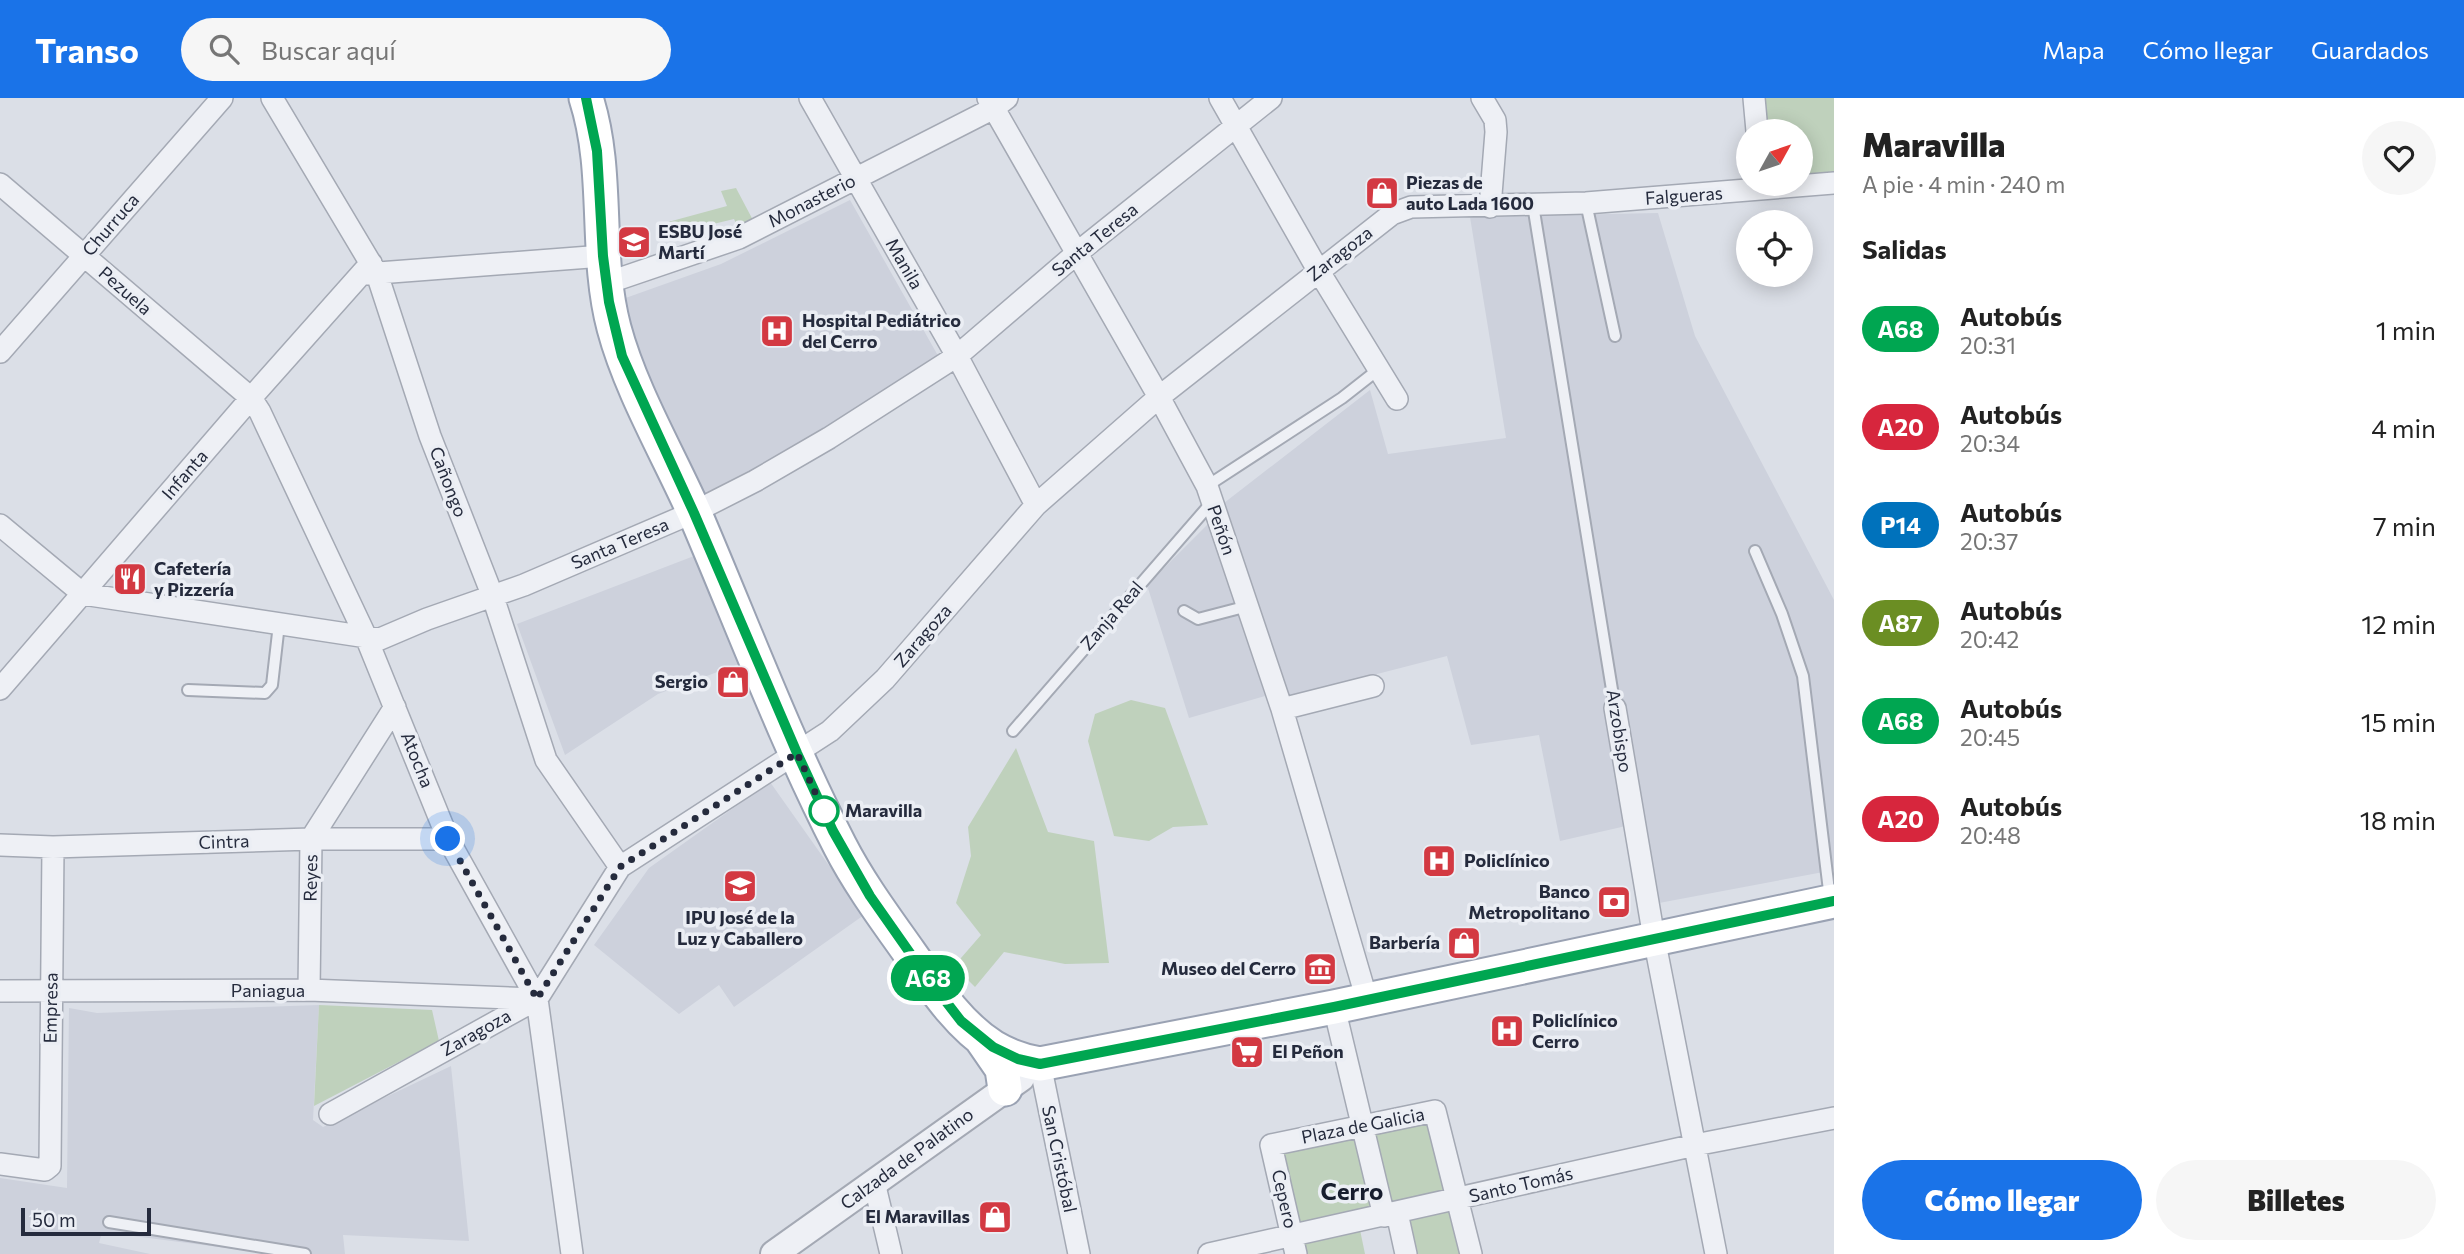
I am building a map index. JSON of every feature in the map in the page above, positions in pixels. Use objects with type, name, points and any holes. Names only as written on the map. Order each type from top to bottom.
[{"type":"main road","points":[[586,98],[597,151],[605,269],[613,325],[622,356],[840,847],[924,973],[961,1021],[1003,1053],[1040,1064],[1334,1007],[1832,901]]},
{"type":"main road","points":[[978,1036],[1002,1069],[1005,1089]]},
{"type":"street","name":"Churruca","points":[[0,352],[222,98]]},
{"type":"street","name":"Cañongo","points":[[272,98],[370,271],[430,436],[493,597],[547,760],[620,867]]},
{"type":"street","name":"Manila","points":[[810,98],[957,356],[1037,505]]},
{"type":"street","points":[[1220,98],[1318,270],[1397,399]]},
{"type":"street","name":"Santa Teresa","points":[[83,594],[380,639],[427,619],[493,597],[694,513],[818,444],[957,356],[1077,253],[1271,98]]},
{"type":"street","points":[[1482,98],[1495,120],[1496,132],[1490,206]]},
{"type":"street","points":[[1754,98],[1755,119]]},
{"type":"street","name":"Monasterio","points":[[370,271],[605,269],[739,238],[855,179],[996,101]]},
{"type":"street","name":"Peñón","points":[[996,101],[1077,253],[1159,397],[1209,494],[1282,709],[1367,1000]]},
{"type":"street","name":"Falgueras","points":[[1813,184],[1834,183]]},
{"type":"street","name":"Pezuela","points":[[0,184],[251,398]]},
{"type":"street","name":"Falgueras","points":[[1533,205],[1587,203],[1736,189]]},
{"type":"street","name":"Zaragoza","points":[[330,1114],[537,999],[620,867],[830,731],[885,679],[1037,505],[1159,397],[1318,270],[1398,210],[1411,207],[1533,205]]},
{"type":"street","name":"Infanta","points":[[0,689],[251,398],[370,271]]},
{"type":"street","name":"Atocha","points":[[251,398],[366,637],[448,839],[537,999],[572,1254]]},
{"type":"street","points":[[0,525],[83,594]]},
{"type":"street","points":[[1282,709],[1373,686]]},
{"type":"street","name":"Reyes","points":[[309,990],[311,839],[395,707]]},
{"type":"street","name":"Arzobispo","points":[[1615,708],[1654,939],[1716,1254]]},
{"type":"street","name":"Cintra","points":[[0,845],[53,847],[311,839],[448,839]]},
{"type":"street","name":"Empresa","points":[[0,1164],[45,1170],[48,1168],[53,847]]},
{"type":"street","name":"Paniagua","points":[[0,991],[309,990],[537,999]]},
{"type":"street","points":[[1334,1007],[1361,1125],[1406,1254]]},
{"type":"street","name":"Calzada de Palatino","points":[[774,1254],[1040,1064]]},
{"type":"street","name":"San Cristóbal","points":[[1040,1064],[1079,1254]]},
{"type":"street","name":"Plaza de Galicia","points":[[1271,1145],[1435,1111],[1471,1254]]},
{"type":"street","name":"Santo Tomás","points":[[1209,1254],[1294,1245],[1390,1214],[1695,1145],[1834,1118]]},
{"type":"street","name":"Cepero","points":[[1271,1145],[1294,1245]]},
{"type":"street","points":[[874,1182],[891,1254]]},
{"type":"lane","points":[[1587,203],[1615,335]]},
{"type":"lane","name":"Arzobispo","points":[[1533,205],[1615,708]]},
{"type":"lane","name":"Zanja Real","points":[[1013,731],[1209,494],[1379,369]]},
{"type":"lane","points":[[1755,551],[1782,614],[1803,676],[1832,901]]},
{"type":"lane","points":[[1184,611],[1198,619],[1248,606]]},
{"type":"lane","points":[[188,690],[265,693],[272,685],[279,624]]},
{"type":"lane","points":[[109,1222],[305,1254]]},
{"type":"shaded area","name":"Hospital Pediátrico del Cerro","points":[[850,200],[941,361],[705,498],[643,371],[620,300],[721,264]]},
{"type":"shaded area","points":[[1658,213],[1695,336],[1834,600],[1834,870],[1659,903],[1625,716],[1626,826],[1560,841],[1539,735],[1471,745],[1447,656],[1284,698],[1224,503],[1370,390],[1388,454],[1506,438],[1470,217]]},
{"type":"shaded area","points":[[1211,521],[1265,696],[1189,718],[1147,585]]},
{"type":"shaded area","points":[[694,556],[739,664],[658,694],[565,755],[517,624]]},
{"type":"shaded area","name":"IPU José de la Luz y Caballero","points":[[770,782],[864,915],[734,1007],[719,985],[679,1014],[594,945],[649,868]]},
{"type":"shaded area","points":[[319,1005],[313,1120],[323,1127],[451,1066],[469,1241],[343,1235],[345,1254],[274,1254],[102,1232],[99,1243],[150,1254],[0,1254],[0,1178],[67,1188],[69,1008],[97,1013]]},
{"type":"green space","points":[[1762,98],[1834,98],[1834,178],[1813,180],[1813,119],[1764,119]]},
{"type":"green space","points":[[736,188],[755,224],[740,232],[734,219],[659,237],[657,225],[727,206],[721,191]]},
{"type":"green space","points":[[1131,700],[1165,708],[1208,825],[1173,827],[1149,841],[1114,836],[1088,741],[1095,714]]},
{"type":"green space","points":[[1016,748],[1048,832],[1094,841],[1109,963],[1065,964],[1004,952],[975,987],[954,966],[981,935],[956,903],[971,856],[968,827]]},
{"type":"green space","points":[[319,1005],[432,1010],[439,1041],[314,1106]]},
{"type":"green space","points":[[1431,1116],[1465,1254],[1412,1254],[1403,1216],[1359,1225],[1365,1254],[1300,1254],[1276,1147]]},
{"type":"bus line","name":"A68","points":[[586,98],[597,151],[603,256],[609,302],[622,356],[840,847],[870,896],[946,1003],[961,1021],[993,1047],[1018,1059],[1040,1064],[1334,1007],[1834,901]]},
{"type":"place","name":"Piezas de auto Lada 1600","points":[[1382,193]]},
{"type":"place","name":"ESBU José Martí","points":[[634,242]]},
{"type":"place","name":"Hospital Pediátrico del Cerro","points":[[777,331]]},
{"type":"place","name":"Cafetería y Pizzería","points":[[130,579]]},
{"type":"place","name":"Sergio","points":[[733,682]]},
{"type":"place","name":"Maravilla","points":[[824,811]]},
{"type":"place","name":"Policlínico","points":[[1439,861]]},
{"type":"place","name":"IPU José de la Luz y Caballero","points":[[740,886]]},
{"type":"place","name":"Banco Metropolitano","points":[[1614,902]]},
{"type":"place","name":"Barbería","points":[[1464,943]]},
{"type":"place","name":"Museo del Cerro","points":[[1320,969]]},
{"type":"place","name":"Policlínico Cerro","points":[[1507,1031]]},
{"type":"place","name":"El Peñon","points":[[1247,1052]]},
{"type":"place","name":"El Maravillas","points":[[995,1217]]},
{"type":"district","name":"Cerro","points":[[1352,1192]]},
{"type":"route","points":[[448,839],[537,999],[620,867],[797,753],[826,816],[824,811]]}]
